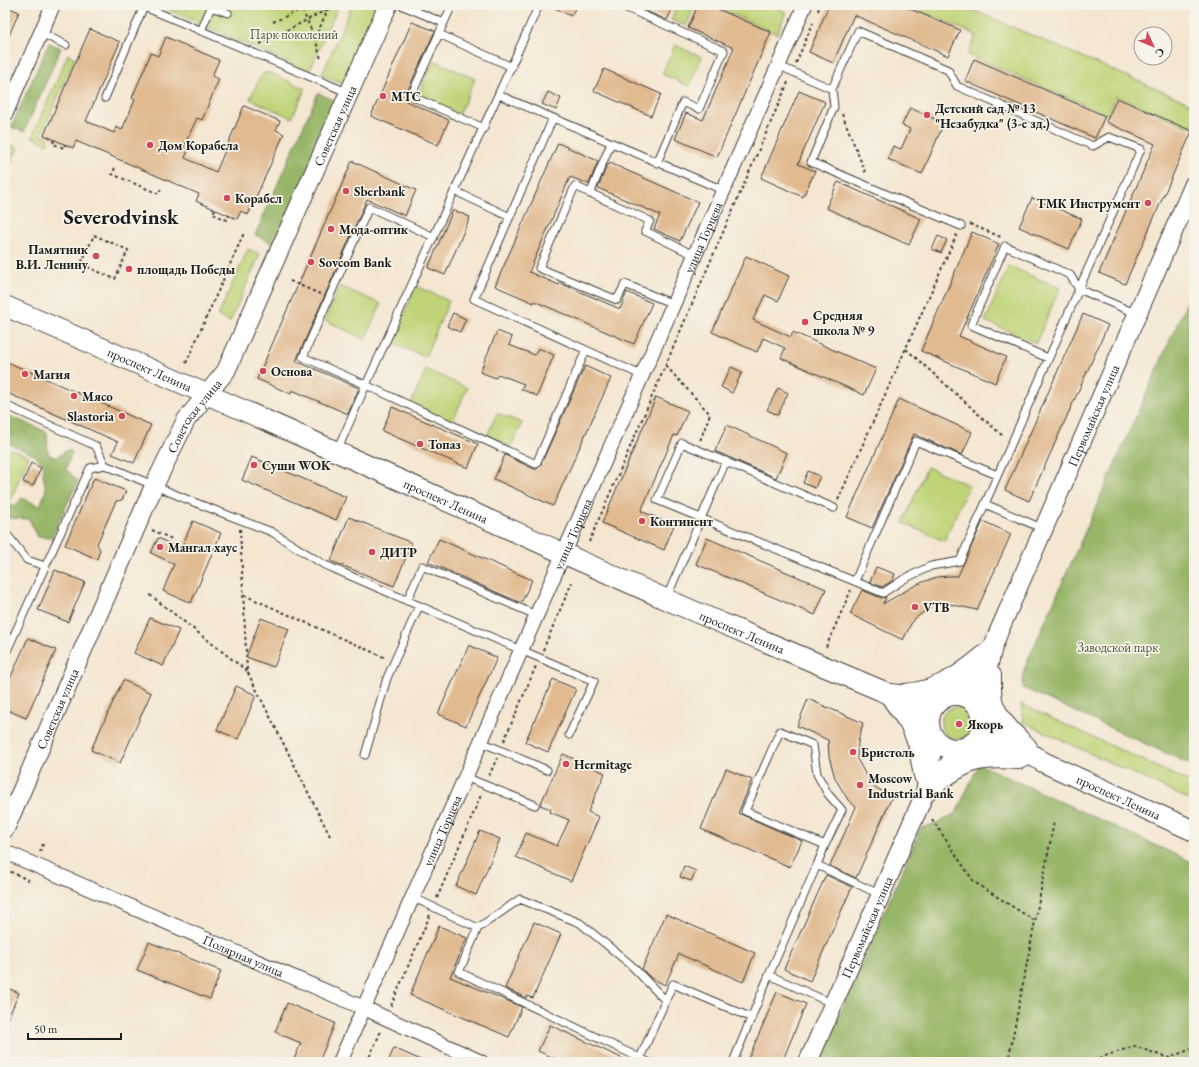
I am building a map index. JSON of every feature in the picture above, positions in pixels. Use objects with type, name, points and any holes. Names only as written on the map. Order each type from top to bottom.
[{"type":"main road","name":"проспект Ленина","points":[[5,306],[208,394],[666,599],[888,694]]},
{"type":"main road","points":[[888,694],[950,698],[966,697],[972,701],[981,715],[1043,762]]},
{"type":"main road","points":[[888,694],[932,731],[945,747],[953,749],[968,746],[1043,762]]},
{"type":"main road","points":[[932,731],[931,714],[935,706],[950,698]]},
{"type":"main road","points":[[968,746],[980,733],[981,715]]},
{"type":"main road","name":"проспект Ленина","points":[[1043,762],[1194,831]]},
{"type":"street","points":[[5,115],[53,5]]},
{"type":"street","name":"Советская улица","points":[[5,829],[154,486],[186,420],[226,371],[388,5]]},
{"type":"street","name":"улица Торцева","points":[[340,1062],[777,65],[805,5]]},
{"type":"street","name":"Первомайская улица","points":[[993,647],[1194,184]]},
{"type":"street","points":[[925,793],[917,743],[910,726],[888,694],[926,689],[943,683],[959,674],[993,647]]},
{"type":"street","points":[[950,698],[993,647]]},
{"type":"street","points":[[981,715],[993,647]]},
{"type":"street","points":[[993,647],[992,694],[995,707],[1002,718],[1043,762]]},
{"type":"street","points":[[925,793],[932,731]]},
{"type":"street","points":[[925,793],[968,746]]},
{"type":"street","points":[[925,793],[962,767],[979,761],[1000,759],[1043,762]]},
{"type":"street","name":"Первомайская улица","points":[[808,1062],[925,793]]},
{"type":"street","name":"Полярная улица","points":[[5,852],[364,1008],[481,1062]]},
{"type":"lane","points":[[401,5],[444,23]]},
{"type":"lane","points":[[452,5],[411,96],[484,128]]},
{"type":"lane","points":[[336,452],[539,5]]},
{"type":"lane","points":[[620,5],[724,51],[699,108],[683,102],[657,163]]},
{"type":"lane","points":[[105,98],[142,6],[349,93]]},
{"type":"lane","points":[[201,30],[210,6],[228,13]]},
{"type":"lane","points":[[834,508],[682,443],[657,500],[883,593],[904,579],[931,566],[960,561],[1141,149],[1109,137],[1093,146],[957,86],[948,70],[858,30],[832,89],[834,107],[811,162],[961,226]]},
{"type":"lane","points":[[41,33],[66,45]]},
{"type":"lane","points":[[439,34],[512,67]]},
{"type":"lane","points":[[777,65],[832,89]]},
{"type":"lane","points":[[499,95],[723,190]]},
{"type":"lane","points":[[553,118],[474,299],[642,375]]},
{"type":"lane","points":[[590,194],[611,143]]},
{"type":"lane","points":[[673,304],[625,284],[616,300],[539,268],[575,186],[650,221],[645,231],[694,256]]},
{"type":"lane","points":[[455,191],[510,217]]},
{"type":"lane","points":[[434,237],[369,207],[303,357],[536,464],[586,350]]},
{"type":"lane","points":[[1048,358],[971,325],[1005,246],[1070,275],[1079,289],[1138,314]]},
{"type":"lane","points":[[5,405],[96,446],[105,465]]},
{"type":"lane","points":[[855,581],[916,441],[997,475]]},
{"type":"lane","points":[[666,599],[726,462]]},
{"type":"lane","points":[[5,655],[90,468],[105,465],[154,486],[272,532],[322,564],[594,680],[569,735]]},
{"type":"lane","points":[[985,504],[1044,529]]},
{"type":"lane","points":[[5,532],[27,560],[45,566]]},
{"type":"lane","points":[[407,601],[422,566],[536,615]]},
{"type":"lane","points":[[365,755],[387,678],[419,606]]},
{"type":"lane","points":[[733,1062],[825,845],[842,810],[828,794],[817,774],[813,745],[780,731],[745,811],[825,845]]},
{"type":"lane","points":[[481,742],[547,770]]},
{"type":"lane","points":[[465,777],[535,805]]},
{"type":"lane","points":[[817,865],[881,895]]},
{"type":"lane","points":[[412,897],[478,928]]},
{"type":"lane","points":[[648,1062],[458,972],[478,928],[520,899],[580,923],[630,964],[666,1001]]},
{"type":"lane","points":[[769,975],[833,1004]]},
{"type":"lane","points":[[640,1058],[673,984],[752,1018]]},
{"type":"path","points":[[300,5],[315,38],[320,59]]},
{"type":"path","points":[[315,38],[330,5]]},
{"type":"path","points":[[818,12],[820,5]]},
{"type":"path","points":[[273,22],[302,9]]},
{"type":"path","points":[[248,51],[328,9]]},
{"type":"path","points":[[589,542],[815,18]]},
{"type":"path","points":[[832,89],[872,188]]},
{"type":"path","points":[[54,140],[53,144],[64,148],[65,144]]},
{"type":"path","points":[[115,168],[112,174],[159,194],[161,188]]},
{"type":"path","points":[[215,209],[213,214],[227,220],[229,215]]},
{"type":"path","points":[[834,508],[961,226],[970,224],[1001,237],[1005,246]]},
{"type":"path","points":[[186,364],[244,233]]},
{"type":"path","points":[[94,235],[128,250],[115,279],[81,264],[94,235]]},
{"type":"path","points":[[290,281],[329,298]]},
{"type":"path","points":[[906,349],[1011,443]]},
{"type":"path","points":[[666,366],[710,414],[696,449]]},
{"type":"path","points":[[240,520],[247,671],[331,838]]},
{"type":"path","points":[[151,529],[174,540]]},
{"type":"path","points":[[826,647],[855,581]]},
{"type":"path","points":[[368,1062],[572,582]]},
{"type":"path","points":[[243,594],[394,662]]},
{"type":"path","points":[[150,595],[247,671]]},
{"type":"path","points":[[932,819],[974,882],[1035,921]]},
{"type":"path","points":[[1008,1062],[1054,822]]},
{"type":"path","points":[[5,869],[28,880]]},
{"type":"path","points":[[1088,1062],[1134,1046],[1168,1058],[1194,1048]]},
{"type":"green space","name":"Парк поколений","points":[[158,5],[339,5],[309,72]]},
{"type":"green space","points":[[352,5],[379,5],[345,84],[322,75]]},
{"type":"green space","points":[[677,5],[695,5],[686,26],[671,20]]},
{"type":"green space","points":[[712,5],[770,5],[786,12],[777,34]]},
{"type":"green space","points":[[905,5],[961,5],[1194,105],[1194,121],[1191,128],[1116,96],[1108,115],[968,55],[976,35]]},
{"type":"green space","points":[[49,43],[61,48],[24,132],[11,127]]},
{"type":"green space","points":[[675,45],[702,57],[689,86],[662,74]]},
{"type":"green space","points":[[68,54],[75,58],[41,135],[49,139],[47,144],[32,137]]},
{"type":"green space","points":[[434,60],[475,79],[459,114],[418,95]]},
{"type":"green space","points":[[264,73],[271,73],[305,89],[292,118],[250,99],[259,79]]},
{"type":"green space","points":[[318,93],[339,102],[276,245],[255,235]]},
{"type":"green space","points":[[6,143],[18,148],[5,175],[5,146]]},
{"type":"green space","points":[[248,249],[260,254],[230,322],[218,316]]},
{"type":"green space","points":[[1009,266],[1060,288],[1036,343],[985,321]]},
{"type":"green space","points":[[340,286],[381,304],[365,339],[324,320]]},
{"type":"green space","points":[[416,286],[449,301],[425,357],[392,343]]},
{"type":"green space","name":"Заводской парк","points":[[1194,286],[1194,766],[1023,688],[1024,669]]},
{"type":"green space","points":[[426,369],[467,388],[452,423],[411,404]]},
{"type":"green space","points":[[497,413],[522,423],[511,447],[487,436]]},
{"type":"green space","points":[[5,414],[47,432],[48,454],[56,458],[67,450],[72,452],[66,469],[78,481],[51,538],[38,537],[29,519],[10,518],[5,516],[5,502],[15,506],[22,498],[40,506],[46,490],[43,475],[44,465],[34,455],[5,442]]},
{"type":"green space","points":[[5,447],[29,456],[5,513]]},
{"type":"green space","points":[[927,467],[969,485],[944,541],[903,523]]},
{"type":"green space","points":[[1021,704],[1194,784],[1194,802],[1023,722]]},
{"type":"green space","points":[[954,707],[960,707],[969,711],[973,723],[969,735],[960,739],[954,739],[945,735],[941,726],[941,720],[945,711]]},
{"type":"green space","points":[[979,764],[1194,863],[1194,1062],[819,1062],[921,828],[940,822],[956,813]]},
{"type":"building","points":[[549,5],[577,5],[571,16]]},
{"type":"building","points":[[632,5],[674,5],[667,20]]},
{"type":"building","points":[[698,5],[708,5],[771,32],[717,157],[675,139],[686,113],[703,120],[734,48],[688,28]]},
{"type":"building","points":[[829,5],[901,5],[960,30],[948,56],[854,15],[833,63],[809,52]]},
{"type":"building","points":[[5,6],[19,12],[5,45]]},
{"type":"building","points":[[412,22],[435,31],[406,94],[406,101],[449,120],[438,145],[371,116]]},
{"type":"building","points":[[90,29],[120,42],[86,121],[114,133],[116,127],[122,130],[135,100],[132,98],[151,53],[158,56],[166,37],[219,60],[212,76],[219,79],[202,120],[197,118],[183,148],[188,150],[185,158],[216,172],[244,106],[280,121],[276,130],[284,134],[248,215],[241,211],[237,219],[196,201],[199,194],[76,141],[73,148],[44,135]]},
{"type":"building","points":[[974,59],[1105,116],[1095,138],[965,81]]},
{"type":"building","points":[[604,69],[661,94],[651,116],[594,91]]},
{"type":"building","points":[[799,91],[825,102],[798,164],[815,171],[803,197],[761,178]]},
{"type":"building","points":[[548,92],[561,98],[556,110],[542,104]]},
{"type":"building","points":[[1117,98],[1192,131],[1125,284],[1099,273],[1155,144],[1106,122]]},
{"type":"building","points":[[910,108],[944,123],[922,174],[888,159],[893,146],[901,149],[910,129],[902,125]]},
{"type":"building","points":[[558,143],[598,161],[589,184],[570,177],[529,272],[559,285],[560,283],[620,309],[627,292],[652,303],[634,344],[495,286]]},
{"type":"building","points":[[352,161],[416,190],[405,216],[367,199],[296,361],[359,388],[348,414],[292,390],[291,394],[257,379]]},
{"type":"building","points":[[610,163],[698,202],[680,241],[654,229],[660,215],[598,188],[607,165]]},
{"type":"building","points":[[838,182],[921,219],[909,245],[826,208]]},
{"type":"building","points":[[1032,198],[1082,219],[1069,249],[1019,227]]},
{"type":"building","points":[[453,210],[470,217],[445,275],[428,268]]},
{"type":"building","points":[[972,232],[999,244],[959,336],[1006,357],[995,383],[921,351]]},
{"type":"building","points":[[938,236],[947,240],[941,253],[932,249]]},
{"type":"building","points":[[746,256],[789,276],[778,301],[765,295],[753,320],[791,337],[793,332],[876,369],[864,395],[781,358],[785,348],[763,338],[757,352],[712,332]]},
{"type":"building","points":[[453,313],[466,319],[460,332],[447,326]]},
{"type":"building","points":[[1083,314],[1108,325],[1029,501],[1005,490]]},
{"type":"building","points":[[497,331],[512,337],[509,345],[535,355],[538,348],[554,355],[537,396],[521,389],[524,384],[498,374],[496,378],[480,372]]},
{"type":"building","points":[[5,361],[151,425],[134,463],[112,454],[118,442],[5,392]]},
{"type":"building","points":[[585,366],[611,378],[553,506],[494,479],[505,455],[534,469],[537,469],[540,466]]},
{"type":"building","points":[[731,367],[742,372],[732,393],[721,387]]},
{"type":"building","points":[[778,388],[788,393],[778,415],[767,410]]},
{"type":"building","points":[[656,397],[688,411],[677,436],[674,435],[641,511],[674,525],[664,550],[602,523]]},
{"type":"building","points":[[899,399],[972,432],[962,455],[914,434],[872,528],[847,517]]},
{"type":"building","points":[[392,407],[478,444],[468,468],[382,431]]},
{"type":"building","points":[[727,425],[787,453],[776,478],[715,451]]},
{"type":"building","points":[[252,457],[346,497],[336,520],[242,480]]},
{"type":"building","points":[[31,463],[41,468],[33,486],[23,482]]},
{"type":"building","points":[[808,471],[820,476],[815,488],[803,483]]},
{"type":"building","points":[[94,478],[126,491],[122,500],[116,501],[97,544],[100,550],[97,559],[65,545]]},
{"type":"building","name":"ДИТР","points":[[349,517],[412,543],[394,586],[331,561]]},
{"type":"building","points":[[193,521],[221,533],[191,603],[163,591],[174,564],[151,553],[158,538],[181,549]]},
{"type":"building","points":[[983,521],[1011,534],[977,610],[945,603],[933,605],[913,620],[903,640],[850,614],[862,590],[881,598],[886,597],[883,604],[923,582],[937,577],[958,576]]},
{"type":"building","points":[[707,538],[826,589],[815,615],[696,564]]},
{"type":"building","points":[[439,539],[532,580],[521,603],[428,562]]},
{"type":"building","points":[[876,567],[895,574],[892,581],[882,587],[870,582]]},
{"type":"building","points":[[55,570],[85,582],[68,622],[38,610]]},
{"type":"building","points":[[150,618],[179,630],[163,666],[134,653]]},
{"type":"building","points":[[261,618],[289,629],[274,667],[246,657]]},
{"type":"building","points":[[28,638],[56,650],[26,718],[5,709],[5,690]]},
{"type":"building","points":[[469,645],[497,658],[466,726],[438,714]]},
{"type":"building","points":[[553,679],[576,689],[548,752],[525,742]]},
{"type":"building","points":[[123,680],[151,693],[120,763],[91,750]]},
{"type":"building","points":[[236,686],[256,695],[238,739],[217,730]]},
{"type":"building","points":[[808,699],[863,723],[858,742],[857,759],[875,787],[892,797],[856,878],[830,866],[856,807],[848,800],[835,778],[829,756],[828,740],[797,726]]},
{"type":"building","points":[[563,754],[605,773],[588,812],[599,817],[571,881],[516,857],[526,833],[557,846],[569,820],[550,812],[551,809],[540,805]]},
{"type":"building","points":[[726,769],[752,780],[738,813],[802,841],[790,867],[701,829]]},
{"type":"building","points":[[480,831],[500,839],[476,895],[456,886]]},
{"type":"building","points":[[684,866],[696,871],[691,881],[680,877]]},
{"type":"building","points":[[826,875],[852,887],[810,981],[784,969]]},
{"type":"building","points":[[666,914],[755,953],[743,982],[679,954],[665,985],[651,978],[642,969]]},
{"type":"building","points":[[534,922],[561,934],[533,998],[527,996],[526,998],[505,988]]},
{"type":"building","points":[[439,926],[467,938],[450,977],[522,1007],[509,1037],[410,995]]},
{"type":"building","points":[[149,942],[221,971],[210,999],[137,970]]},
{"type":"building","points":[[5,987],[19,993],[5,1025]]},
{"type":"building","points":[[777,992],[806,1004],[782,1062],[747,1062]]},
{"type":"building","points":[[287,1003],[335,1023],[319,1062],[293,1062],[301,1043],[275,1032]]},
{"type":"building","points":[[550,1025],[630,1062],[563,1062],[538,1051]]},
{"type":"building","points":[[394,1048],[425,1062],[388,1062]]},
{"type":"place","name":"МТС","points":[[383,96]]},
{"type":"place","name":"Детский сад № 13 \"Незабудка\" (3-е зд.)","points":[[927,115]]},
{"type":"place","name":"Дом Корабела","points":[[150,145]]},
{"type":"place","name":"Sberbank","points":[[346,191]]},
{"type":"place","name":"Корабел","points":[[227,198]]},
{"type":"place","name":"ТМК Инструмент","points":[[1148,203]]},
{"type":"place","name":"Мода-оптик","points":[[331,229]]},
{"type":"place","name":"Памятник В.И. Ленину","points":[[96,256]]},
{"type":"place","name":"Sovcom Bank","points":[[311,262]]},
{"type":"place","name":"площадь Победы","points":[[129,269]]},
{"type":"place","name":"Средняя школа № 9","points":[[805,322]]},
{"type":"place","name":"Основа","points":[[263,371]]},
{"type":"place","name":"Магия","points":[[25,374]]},
{"type":"place","name":"Мясо","points":[[74,396]]},
{"type":"place","name":"Slastoria","points":[[122,416]]},
{"type":"place","name":"Топаз","points":[[420,444]]},
{"type":"place","name":"Суши WOK","points":[[254,465]]},
{"type":"place","name":"Континент","points":[[642,521]]},
{"type":"place","name":"Мангал хаус","points":[[160,547]]},
{"type":"place","name":"ДИТР","points":[[372,552]]},
{"type":"place","name":"VTB","points":[[915,607]]},
{"type":"place","name":"Якорь","points":[[959,724]]},
{"type":"place","name":"Бристоль","points":[[853,752]]},
{"type":"place","name":"Hermitage","points":[[566,764]]},
{"type":"place","name":"Moscow Industrial Bank","points":[[860,785]]},
{"type":"district","name":"Severodvinsk","points":[[121,217]]}]
